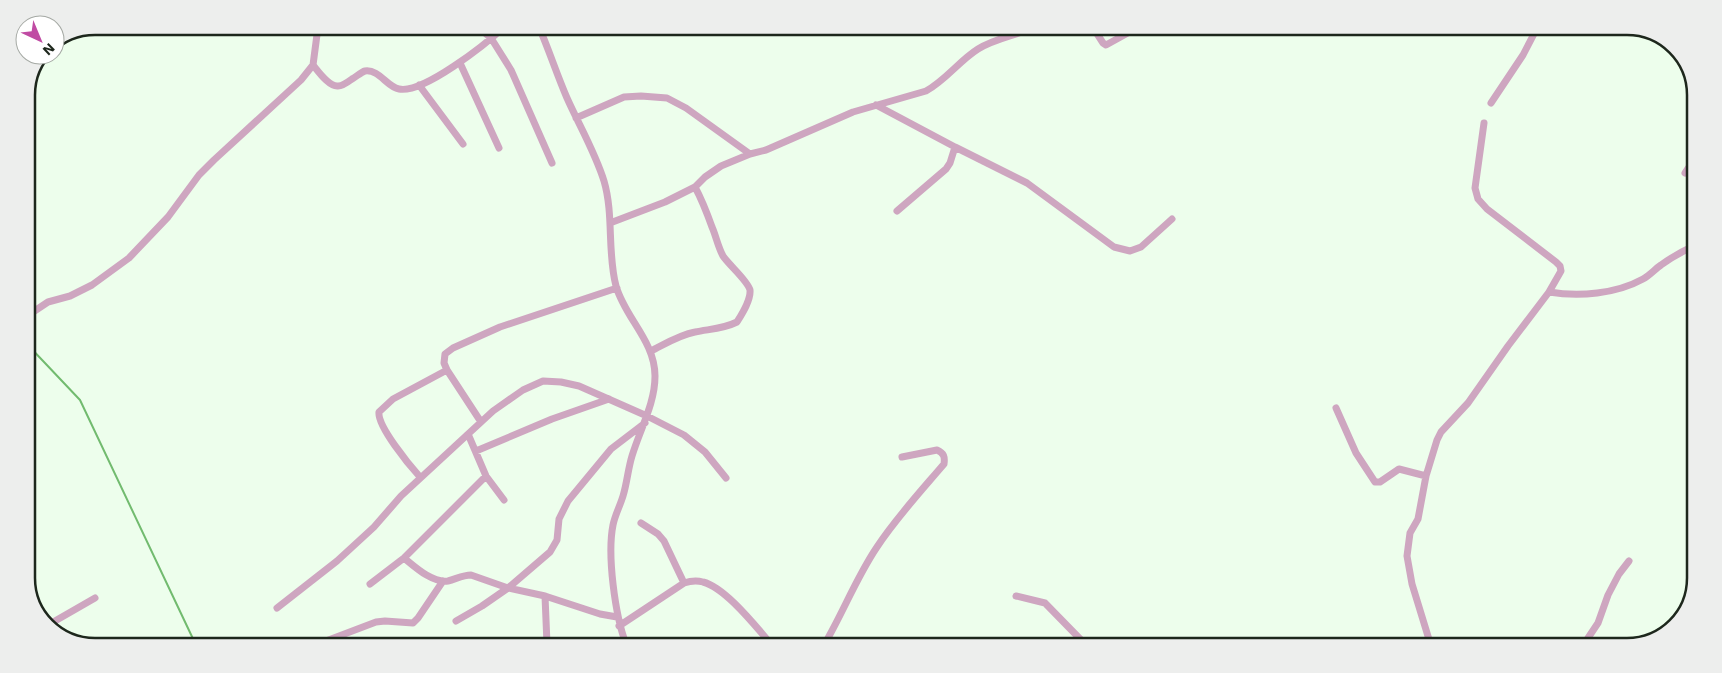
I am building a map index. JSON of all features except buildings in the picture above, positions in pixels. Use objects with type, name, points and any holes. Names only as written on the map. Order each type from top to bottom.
[{"type":"street","points":[[35,311],[48,302],[70,296],[92,286],[129,258],[168,217],[199,175],[301,80],[312,64],[317,35]]},
{"type":"street","points":[[487,35],[511,70],[552,163]]},
{"type":"street","points":[[312,64],[332,85],[337,86],[365,72],[373,73],[398,89],[406,89],[419,85],[460,63],[495,35]]},
{"type":"street","points":[[544,35],[558,77],[604,181],[610,223],[613,270],[617,288],[651,351],[655,378],[646,420],[632,455],[622,498],[613,523],[612,548],[617,617],[624,638]]},
{"type":"street","points":[[610,223],[656,206],[695,188],[705,177],[721,166],[750,154],[766,150],[853,112],[926,91],[936,85],[978,49],[1013,35]]},
{"type":"street","points":[[1098,35],[1106,45],[1125,35]]},
{"type":"street","points":[[1491,103],[1523,55],[1533,35]]},
{"type":"street","points":[[460,63],[499,148]]},
{"type":"street","points":[[419,85],[463,144]]},
{"type":"street","points":[[576,118],[624,97],[667,98],[686,108],[750,154]]},
{"type":"street","points":[[876,105],[1034,188],[1114,247],[1130,251],[1141,247],[1172,219]]},
{"type":"street","points":[[1429,638],[1412,584],[1407,556],[1407,543],[1418,519],[1426,476],[1437,440],[1441,432],[1468,403],[1549,292],[1561,271],[1560,266],[1487,209],[1478,199],[1475,188],[1484,124]]},
{"type":"street","points":[[897,211],[946,169],[955,147]]},
{"type":"street","points":[[651,351],[688,334],[721,328],[737,322],[750,294],[747,284],[730,266],[722,254],[695,188]]},
{"type":"street","points":[[1549,292],[1568,295],[1585,294],[1630,285],[1687,250]]},
{"type":"street","points":[[481,422],[447,370],[443,357],[448,351],[500,327],[617,288]]},
{"type":"street","points":[[420,477],[402,455],[383,426],[378,417],[379,412],[393,400],[447,370]]},
{"type":"street","points":[[277,608],[337,561],[374,527],[420,477],[493,411],[523,390],[543,381],[579,386],[609,399],[646,420],[693,441],[705,452],[726,478]]},
{"type":"street","points":[[476,451],[552,419],[609,399]]},
{"type":"street","points":[[1336,408],[1356,453],[1375,482],[1380,482],[1399,469],[1426,476]]},
{"type":"street","points":[[456,621],[508,588],[550,552],[556,540],[559,520],[565,506],[604,456],[646,420]]},
{"type":"street","points":[[468,434],[486,476],[504,500]]},
{"type":"street","points":[[828,638],[876,548],[944,464],[945,458],[937,450],[902,457]]},
{"type":"street","points":[[370,584],[404,558],[486,476]]},
{"type":"street","points":[[641,523],[664,540],[684,583]]},
{"type":"street","points":[[404,558],[426,574],[443,581],[471,575],[508,588],[544,596],[600,614],[617,617]]},
{"type":"street","points":[[1588,638],[1598,623],[1619,574],[1629,561]]},
{"type":"street","points":[[334,638],[376,622],[412,623],[418,618],[443,581]]},
{"type":"street","points":[[619,626],[684,583],[692,581],[710,585],[726,596],[765,638]]},
{"type":"street","points":[[544,596],[547,638]]},
{"type":"street","points":[[1016,596],[1045,603],[1079,638]]},
{"type":"street","points":[[54,621],[95,598]]},
{"type":"waterway","points":[[35,352],[80,400],[193,638]]}]
